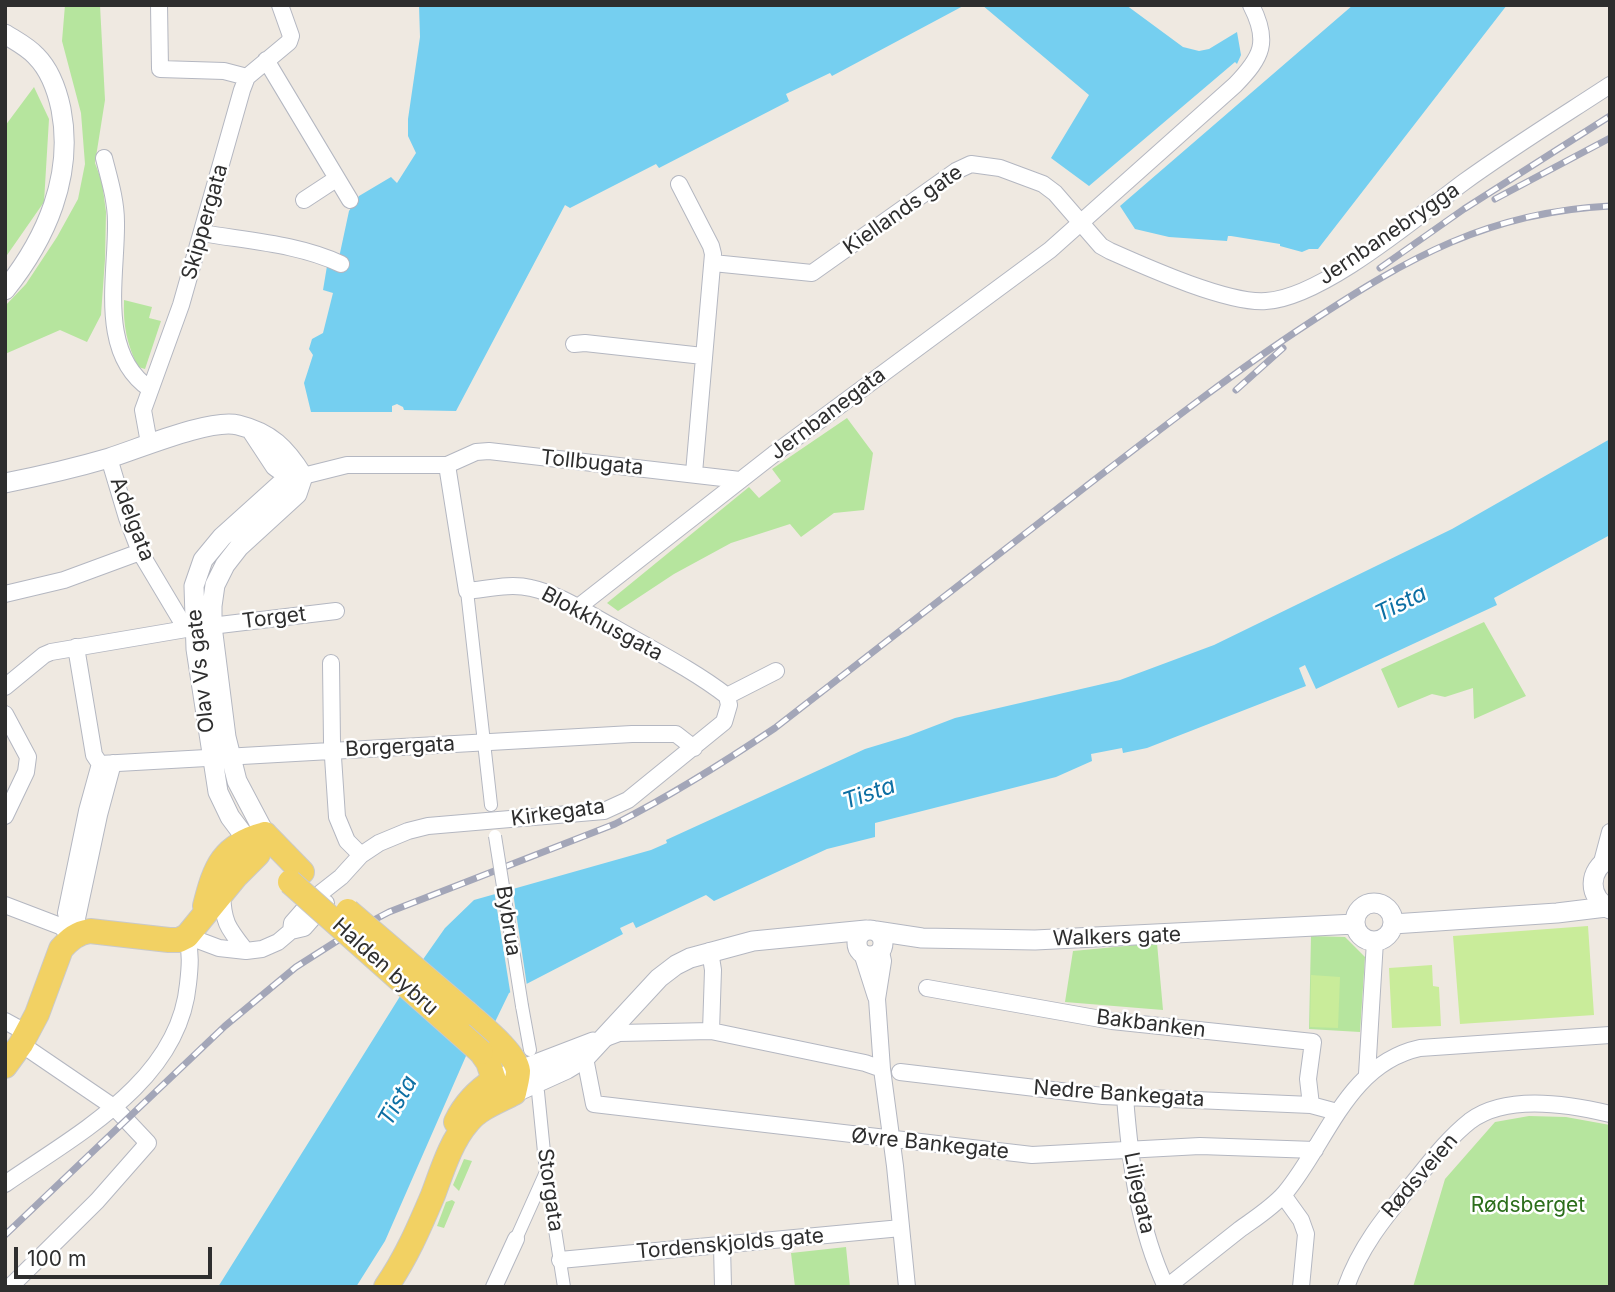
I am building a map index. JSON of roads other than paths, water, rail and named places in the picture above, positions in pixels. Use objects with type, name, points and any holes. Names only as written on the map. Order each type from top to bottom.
[{"type":"main road","name":"Olav Vs gate","points":[[256,842],[296,876]]},
{"type":"main road","points":[[5,1066],[18,1033],[37,1014],[61,949],[73,937],[100,930],[179,940],[195,926],[222,893],[256,842]]},
{"type":"main road","points":[[195,926],[210,884],[224,858],[235,845],[256,842]]},
{"type":"main road","name":"Halden bybru","points":[[296,876],[487,1044],[488,1062],[519,1077]]},
{"type":"main road","points":[[386,1287],[413,1241],[450,1153],[466,1124],[519,1077]]},
{"type":"street","points":[[159,5],[160,69],[223,71],[247,77]]},
{"type":"street","name":"Skippergata","points":[[149,443],[143,410],[181,305],[236,108],[247,77],[289,42],[292,36],[281,5]]},
{"type":"street","name":"Jernbanegata","points":[[577,608],[740,480],[1049,250],[1235,85],[1254,65],[1261,49],[1263,35],[1251,5]]},
{"type":"street","points":[[5,34],[37,56],[52,79],[63,118],[65,154],[61,182],[47,224],[27,260],[5,290]]},
{"type":"street","points":[[266,60],[350,200]]},
{"type":"street","name":"Jernbanebrygga","points":[[1080,222],[1101,246],[1127,259],[1215,292],[1266,302],[1287,297],[1324,282],[1610,85]]},
{"type":"street","points":[[104,158],[117,220],[113,300],[119,347],[141,383],[150,389]]},
{"type":"street","name":"Kiellands gate","points":[[713,263],[812,272],[956,171],[971,164],[1000,168],[1043,184],[1055,193],[1080,222]]},
{"type":"street","points":[[304,200],[336,179]]},
{"type":"street","points":[[679,184],[711,246],[713,263],[694,473]]},
{"type":"street","points":[[202,233],[305,252],[341,264]]},
{"type":"street","points":[[574,344],[703,356]]},
{"type":"street","points":[[5,484],[109,458],[149,443],[216,425],[250,430],[274,440],[288,452],[303,476],[325,469],[358,464],[447,465],[467,590],[491,805]]},
{"type":"street","name":"Tollbugata","points":[[447,465],[476,452],[489,451],[740,480]]},
{"type":"street","name":"Adelgata","points":[[109,458],[140,552],[197,628]]},
{"type":"street","name":"Olav Vs gate","points":[[256,842],[237,781],[221,757],[226,737],[197,628],[225,565],[239,547],[297,494],[303,476]]},
{"type":"street","points":[[5,594],[64,580],[140,552]]},
{"type":"street","name":"Blokkhusgata","points":[[467,590],[529,587],[577,608],[708,681],[727,696]]},
{"type":"street","name":"Torget","points":[[5,687],[44,655],[76,647],[197,628],[336,611]]},
{"type":"street","points":[[73,937],[66,913],[87,810],[107,764],[93,755],[76,647]]},
{"type":"street","points":[[331,663],[340,826],[347,841],[361,855]]},
{"type":"street","points":[[727,696],[776,671]]},
{"type":"street","name":"Kirkegata","points":[[195,926],[219,948],[246,951],[262,949],[278,942],[291,931],[304,928],[322,908],[341,877],[361,855],[379,843],[428,826],[604,811],[628,800],[724,722],[729,705],[727,696]]},
{"type":"street","points":[[5,714],[28,757],[22,781],[5,816]]},
{"type":"street","name":"Borgergata","points":[[107,764],[484,741],[676,734],[694,748]]},
{"type":"street","points":[[1608,908],[1598,900],[1593,890],[1594,875],[1606,860],[1610,832]]},
{"type":"street","name":"Bybrua","points":[[495,833],[522,1006]]},
{"type":"street","points":[[1557,913],[1593,890]]},
{"type":"street","points":[[222,893],[223,916],[231,933],[246,951]]},
{"type":"street","points":[[1372,904],[1385,907],[1393,923],[1387,936],[1375,941],[1360,934],[1355,924],[1359,910],[1372,904]]},
{"type":"street","points":[[5,905],[60,926],[73,937]]},
{"type":"street","points":[[1393,923],[1608,908]]},
{"type":"street","name":"Walkers gate","points":[[908,937],[1071,939],[1355,924]]},
{"type":"street","points":[[5,1184],[115,1108],[151,1069],[177,1033],[187,994],[195,926]]},
{"type":"street","points":[[519,1077],[567,1069],[585,1058],[665,972],[690,958],[710,951],[777,937],[811,937],[871,930],[908,937]]},
{"type":"street","points":[[871,930],[881,936],[872,952],[882,1069],[907,1287]]},
{"type":"street","points":[[811,937],[872,952],[908,937]]},
{"type":"street","points":[[1367,1074],[1375,941]]},
{"type":"street","points":[[710,951],[713,970],[711,1031]]},
{"type":"street","name":"Bakbanken","points":[[927,988],[1112,1021],[1313,1042],[1308,1079],[1311,1105]]},
{"type":"street","name":"Storgata","points":[[522,1006],[519,1077],[547,1172],[564,1287]]},
{"type":"street","points":[[519,1077],[619,1033],[711,1031],[852,1060],[882,1069]]},
{"type":"street","points":[[10,1287],[97,1201],[148,1143],[115,1108],[18,1033]]},
{"type":"street","points":[[1166,1287],[1283,1195],[1315,1150],[1337,1112],[1367,1074],[1409,1051],[1420,1048],[1610,1035]]},
{"type":"street","name":"Øvre Bankegate","points":[[585,1058],[594,1104],[1032,1155],[1200,1146],[1315,1150]]},
{"type":"street","name":"Nedre Bankegata","points":[[900,1072],[1067,1092],[1311,1105],[1337,1112]]},
{"type":"street","name":"Liljegata","points":[[1125,1097],[1129,1151],[1141,1214],[1166,1287]]},
{"type":"street","name":"Rødsveien","points":[[1346,1287],[1355,1262],[1378,1225],[1450,1138],[1472,1119],[1525,1102],[1610,1114]]},
{"type":"street","points":[[494,1287],[547,1172]]},
{"type":"street","points":[[1283,1195],[1301,1220],[1306,1234],[1301,1287]]},
{"type":"street","name":"Tordenskjolds gate","points":[[560,1260],[901,1228]]},
{"type":"street","points":[[722,1246],[723,1287]]},
{"type":"water","points":[[419,5],[965,5],[832,76],[830,73],[786,94],[789,101],[659,168],[656,164],[570,208],[565,205],[456,411],[404,410],[397,404],[392,406],[392,412],[311,412],[304,383],[313,355],[309,349],[312,339],[323,333],[333,293],[323,290],[327,266],[337,267],[349,211],[359,196],[391,177],[397,183],[416,153],[408,136],[408,119],[420,37]]},
{"type":"water","points":[[982,5],[1126,5],[1183,47],[1199,51],[1209,49],[1237,32],[1241,55],[1237,64],[1235,62],[1089,186],[1051,158],[1089,95]]},
{"type":"water","points":[[1353,5],[1507,5],[1318,249],[1302,252],[1280,244],[1231,236],[1228,236],[1227,241],[1169,237],[1135,229],[1120,206]]},
{"type":"water","name":"Tista","points":[[1610,439],[1610,535],[1494,598],[1497,605],[1316,689],[1305,665],[1299,668],[1306,686],[1147,748],[1123,753],[1122,748],[1091,754],[1092,761],[1056,777],[875,823],[875,837],[827,849],[714,901],[706,895],[636,928],[633,922],[620,928],[623,934],[509,993],[494,1024],[466,1056],[385,1241],[356,1287],[218,1287],[424,958],[445,928],[474,900],[651,850],[667,843],[666,840],[865,749],[955,718],[1120,680],[1214,645],[1452,529]]},
{"type":"railway","points":[[1380,268],[1464,209],[1610,116]]},
{"type":"railway","points":[[1495,199],[1610,138]]},
{"type":"railway","points":[[5,1235],[225,1026],[296,967],[351,932],[389,912],[615,824],[736,754],[775,728],[1195,403],[1280,342],[1381,278],[1451,242],[1487,229],[1566,210],[1610,206]]},
{"type":"railway","points":[[1236,390],[1283,348]]},
{"type":"park label","name":"Rødsberget","points":[[1528,1206]]}]
